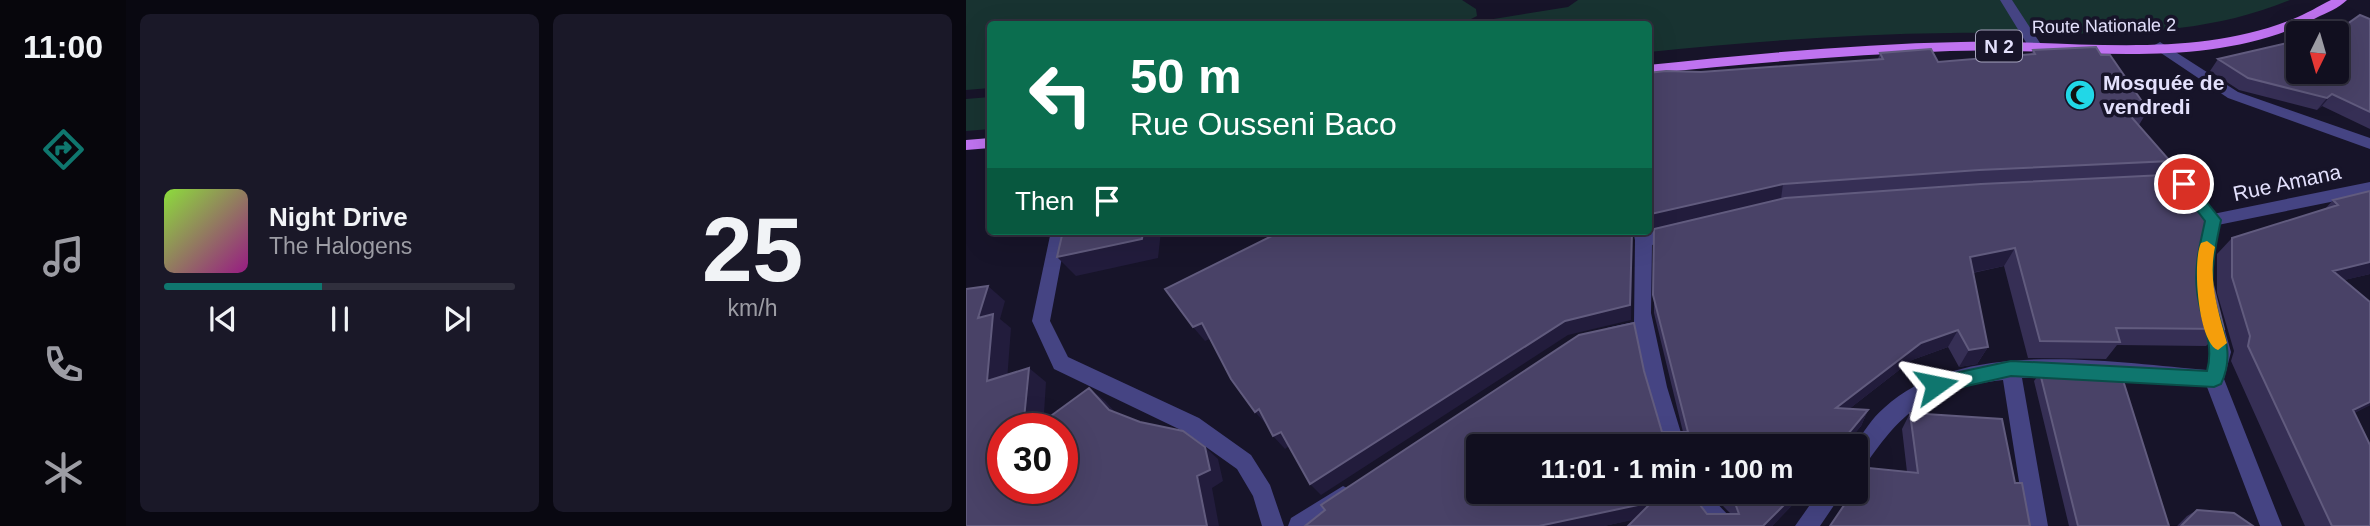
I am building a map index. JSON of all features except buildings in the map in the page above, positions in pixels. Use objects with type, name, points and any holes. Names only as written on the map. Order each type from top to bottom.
[{"type":"main road","name":"Route Nationale 2","points":[[1652,70],[1874,50],[2160,46],[2262,35],[2293,26],[2342,0]]},
{"type":"main road","points":[[966,145],[987,143]]},
{"type":"street","points":[[2006,0],[2035,46]]},
{"type":"street","points":[[2160,46],[2233,95],[2370,144]]},
{"type":"street","name":"Rue Amana","points":[[2213,220],[2370,188]]},
{"type":"street","points":[[2199,202],[2213,220],[2208,241]]},
{"type":"street","points":[[1652,234],[1694,228]]},
{"type":"street","points":[[1058,235],[1041,321],[1061,363],[1192,425],[1244,462],[1262,492],[1273,526]]},
{"type":"street","points":[[1643,235],[1642,313],[1657,387],[1671,434]]},
{"type":"street","points":[[2205,293],[2221,352],[2214,379],[2271,526]]},
{"type":"street","points":[[1599,338],[1645,327]]},
{"type":"street","points":[[1868,445],[1893,412],[1936,385],[2011,369],[2214,379]]},
{"type":"street","points":[[2011,369],[2037,526]]},
{"type":"street","points":[[1299,526],[1356,488]]},
{"type":"street","points":[[1703,504],[1723,526]]},
{"type":"street","points":[[1807,526],[1823,504]]},
{"type":"green space","points":[[966,0],[1462,0],[1476,9],[1477,16],[1467,21],[987,21],[987,88],[966,90]]},
{"type":"green space","points":[[1578,0],[2290,0],[2249,14],[2165,30],[2079,34],[1874,35],[1652,52],[1652,21],[1482,21],[1568,7]]},
{"type":"green space","points":[[987,97],[987,129],[966,131],[966,99]]},
{"type":"slow traffic","points":[[2207,247],[2204,262],[2205,293],[2218,343]]},
{"type":"place","name":"Mosquée de vendredi","points":[[2080,95]]},
{"type":"route","points":[[1936,385],[2011,369],[2061,369],[2214,379],[2221,352],[2205,293],[2204,262],[2213,220],[2184,184]]}]
